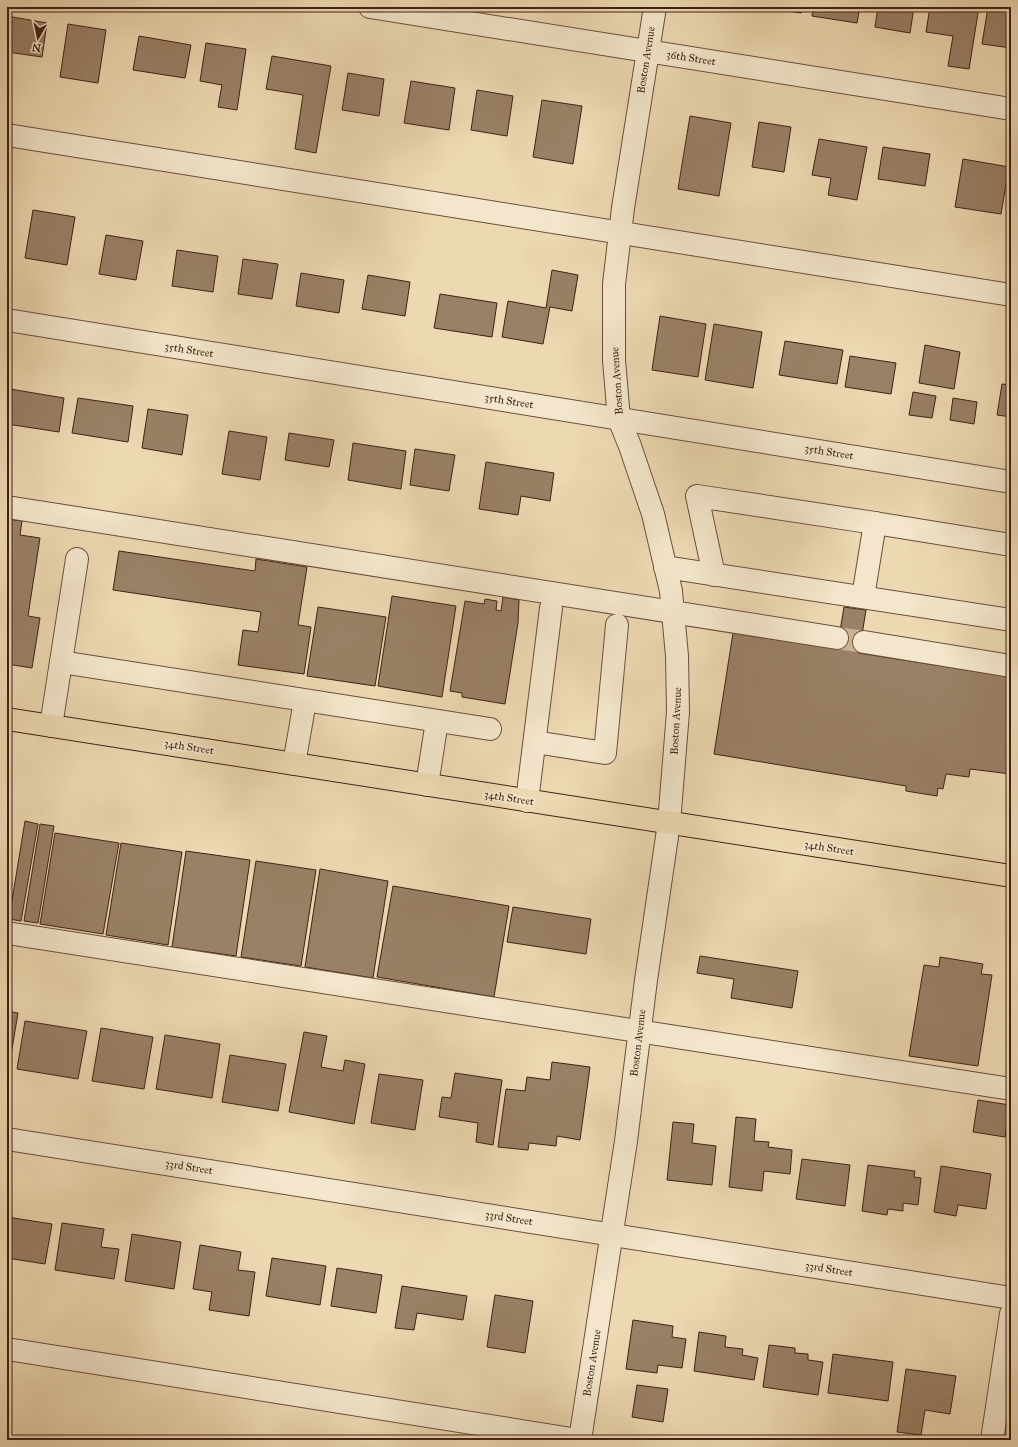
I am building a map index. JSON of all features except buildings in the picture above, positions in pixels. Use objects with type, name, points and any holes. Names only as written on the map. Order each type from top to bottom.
[{"type":"main road","name":"34th Street","points":[[7,719],[1011,876]]},
{"type":"street","name":"36th Street","points":[[370,7],[1011,109]]},
{"type":"street","name":"Boston Avenue","points":[[579,1440],[626,1141],[669,823],[678,712],[677,656],[674,612],[652,514],[630,446],[619,419],[614,360],[614,284],[620,232],[655,7]]},
{"type":"street","points":[[7,134],[1011,295]]},
{"type":"street","name":"35th Street","points":[[7,320],[1011,482]]},
{"type":"street","points":[[714,575],[697,496],[1011,545]]},
{"type":"street","points":[[7,507],[837,638]]},
{"type":"street","points":[[863,597],[875,523]]},
{"type":"street","points":[[51,726],[76,559]]},
{"type":"street","points":[[665,567],[1011,620]]},
{"type":"street","points":[[526,801],[535,742],[551,608]]},
{"type":"street","points":[[535,742],[605,753],[617,625]]},
{"type":"street","points":[[864,642],[1011,666]]},
{"type":"street","points":[[61,662],[490,729]]},
{"type":"street","points":[[294,764],[305,701]]},
{"type":"street","points":[[427,785],[437,721]]},
{"type":"street","points":[[7,933],[1011,1089]]},
{"type":"street","name":"33rd Street","points":[[7,1138],[1011,1298]]},
{"type":"street","points":[[992,1440],[1011,1314]]},
{"type":"street","points":[[7,1349],[579,1440]]},
{"type":"tunnel","points":[[837,638],[864,642]]}]
